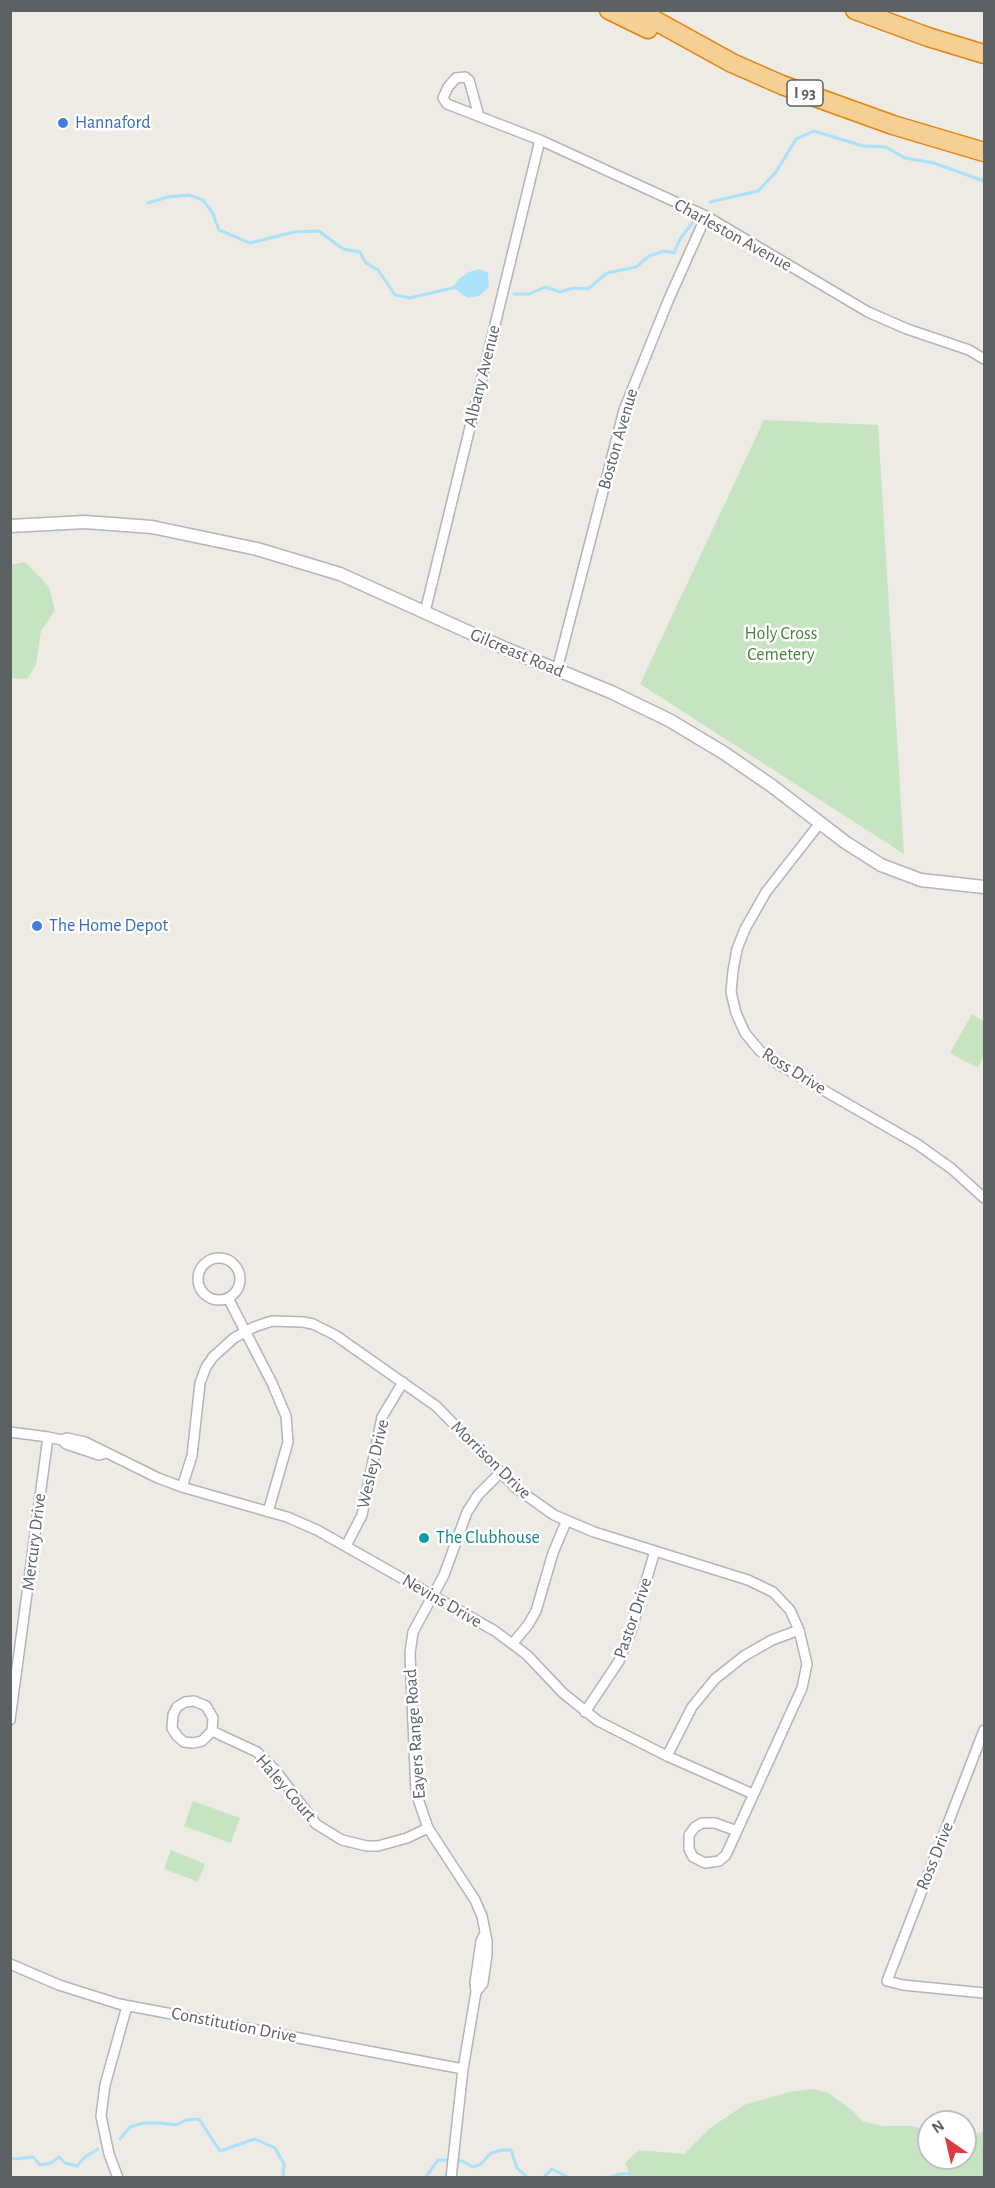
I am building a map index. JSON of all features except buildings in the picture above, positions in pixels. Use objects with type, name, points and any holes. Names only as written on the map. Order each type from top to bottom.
[{"type":"highway","points":[[609,10],[684,45],[732,63]]},
{"type":"highway","name":"I 93","points":[[636,10],[732,63],[782,85],[893,125],[984,152]]},
{"type":"highway","points":[[855,10],[928,37],[984,54]]},
{"type":"street","name":"Charleston Avenue","points":[[479,116],[470,80],[465,77],[456,78],[448,87],[443,98],[447,104],[540,140],[706,216],[868,312],[908,329],[969,350],[984,359]]},
{"type":"street","name":"Albany Avenue","points":[[424,612],[540,140]]},
{"type":"street","name":"Boston Avenue","points":[[557,670],[624,410],[668,301],[706,216]]},
{"type":"street","name":"Gilcreast Road","points":[[10,526],[85,522],[130,524],[194,535],[309,563],[369,586],[611,692],[688,730],[772,786],[862,854],[900,874],[943,884],[984,887]]},
{"type":"street","name":"Ross Drive","points":[[820,823],[766,892],[745,929],[737,949],[731,992],[740,1023],[760,1051],[778,1064],[917,1144],[952,1169],[984,1198]]},
{"type":"street","points":[[217,1258],[226,1259],[238,1271],[239,1284],[228,1298],[212,1299],[199,1287],[200,1270],[208,1261],[217,1258]]},
{"type":"street","points":[[228,1298],[272,1383],[286,1416],[288,1442],[268,1512]]},
{"type":"street","name":"Morrison Drive","points":[[182,1487],[192,1456],[200,1383],[206,1367],[221,1348],[244,1332],[272,1321],[313,1324],[335,1335],[436,1406],[500,1473],[528,1498],[566,1522],[759,1584],[772,1592],[786,1605],[799,1630],[807,1664],[802,1688],[753,1794],[737,1831],[726,1855],[714,1863],[701,1862],[693,1857],[689,1849],[689,1835],[694,1827],[702,1823],[715,1823],[737,1831]]},
{"type":"street","name":"Wesley Drive","points":[[346,1546],[362,1515],[382,1417],[403,1382]]},
{"type":"street","points":[[10,1432],[48,1437]]},
{"type":"street","name":"Nevins Drive","points":[[48,1437],[85,1442],[182,1487],[302,1523],[434,1595],[513,1643],[563,1694],[609,1728],[753,1794]]},
{"type":"street","name":"Mercury Drive","points":[[10,1720],[48,1437]]},
{"type":"street","name":"Eayers Range Road","points":[[451,2178],[463,2069],[476,1992],[483,1983],[487,1941],[482,1916],[475,1900],[428,1828],[419,1803],[415,1784],[410,1653],[413,1632],[451,1558],[472,1503],[500,1473]]},
{"type":"street","points":[[513,1643],[536,1611],[553,1553],[566,1522]]},
{"type":"street","name":"Pastor Drive","points":[[585,1712],[619,1661],[631,1631],[655,1551]]},
{"type":"street","points":[[667,1756],[692,1707],[708,1685],[732,1664],[772,1640],[799,1630]]},
{"type":"street","points":[[185,1702],[203,1703],[210,1709],[213,1718],[212,1731],[198,1742],[189,1743],[180,1739],[174,1733],[171,1724],[175,1711],[185,1702]]},
{"type":"street","name":"Ross Drive","points":[[984,1730],[887,1981],[903,1985],[984,1993]]},
{"type":"street","name":"Haley Court","points":[[212,1731],[256,1752],[275,1770],[316,1824],[342,1840],[367,1846],[378,1846],[407,1839],[428,1828]]},
{"type":"street","name":"Constitution Drive","points":[[10,1964],[84,1994],[127,2006],[463,2069]]},
{"type":"street","points":[[118,2178],[109,2154],[101,2116],[105,2085],[127,2006]]},
{"type":"green space","name":"Holy Cross Cemetery","points":[[764,420],[878,425],[904,854],[640,684]]},
{"type":"green space","points":[[25,562],[49,587],[55,611],[41,631],[36,665],[27,679],[10,678],[11,565]]},
{"type":"green space","points":[[972,1014],[984,1021],[984,1056],[978,1068],[950,1053]]},
{"type":"green space","points":[[193,1801],[240,1818],[231,1843],[184,1826]]},
{"type":"green space","points":[[171,1850],[205,1864],[198,1882],[164,1869]]},
{"type":"green space","points":[[814,2089],[828,2093],[851,2109],[862,2121],[883,2126],[917,2127],[917,2170],[977,2170],[977,2133],[984,2131],[984,2177],[631,2177],[625,2163],[639,2150],[684,2154],[709,2129],[744,2105],[789,2092]]},
{"type":"water","points":[[480,269],[488,273],[489,287],[479,296],[467,298],[453,287],[469,272]]},
{"type":"waterway","points":[[710,202],[758,191],[776,172],[796,139],[814,131],[863,146],[886,147],[905,158],[934,163],[984,181]]},
{"type":"waterway","points":[[148,203],[168,197],[189,195],[203,200],[212,212],[219,230],[250,243],[294,232],[319,231],[343,249],[360,252],[366,263],[378,270],[395,295],[410,298],[456,287]]},
{"type":"waterway","points":[[514,294],[529,294],[545,287],[560,292],[573,288],[588,289],[607,273],[636,267],[649,256],[664,251],[674,253],[680,239],[697,217]]},
{"type":"waterway","points":[[120,2139],[130,2127],[144,2123],[176,2125],[186,2120],[199,2119],[220,2151],[255,2139],[275,2148],[284,2164],[283,2178]]},
{"type":"waterway","points":[[10,2158],[33,2157],[40,2165],[51,2163],[59,2157],[65,2163],[77,2166],[85,2157],[98,2149]]},
{"type":"waterway","points":[[425,2178],[438,2160],[462,2161],[473,2167],[481,2164],[491,2153],[502,2150],[511,2150],[517,2168],[528,2178]]},
{"type":"waterway","points":[[543,2178],[552,2169],[569,2178]]},
{"type":"waterway","points":[[606,2178],[630,2174]]},
{"type":"waterway","points":[[342,2178],[350,2178]]},
{"type":"place","name":"Hannaford","points":[[63,123]]},
{"type":"place","name":"The Home Depot","points":[[37,926]]},
{"type":"place","name":"The Clubhouse","points":[[424,1538]]}]
